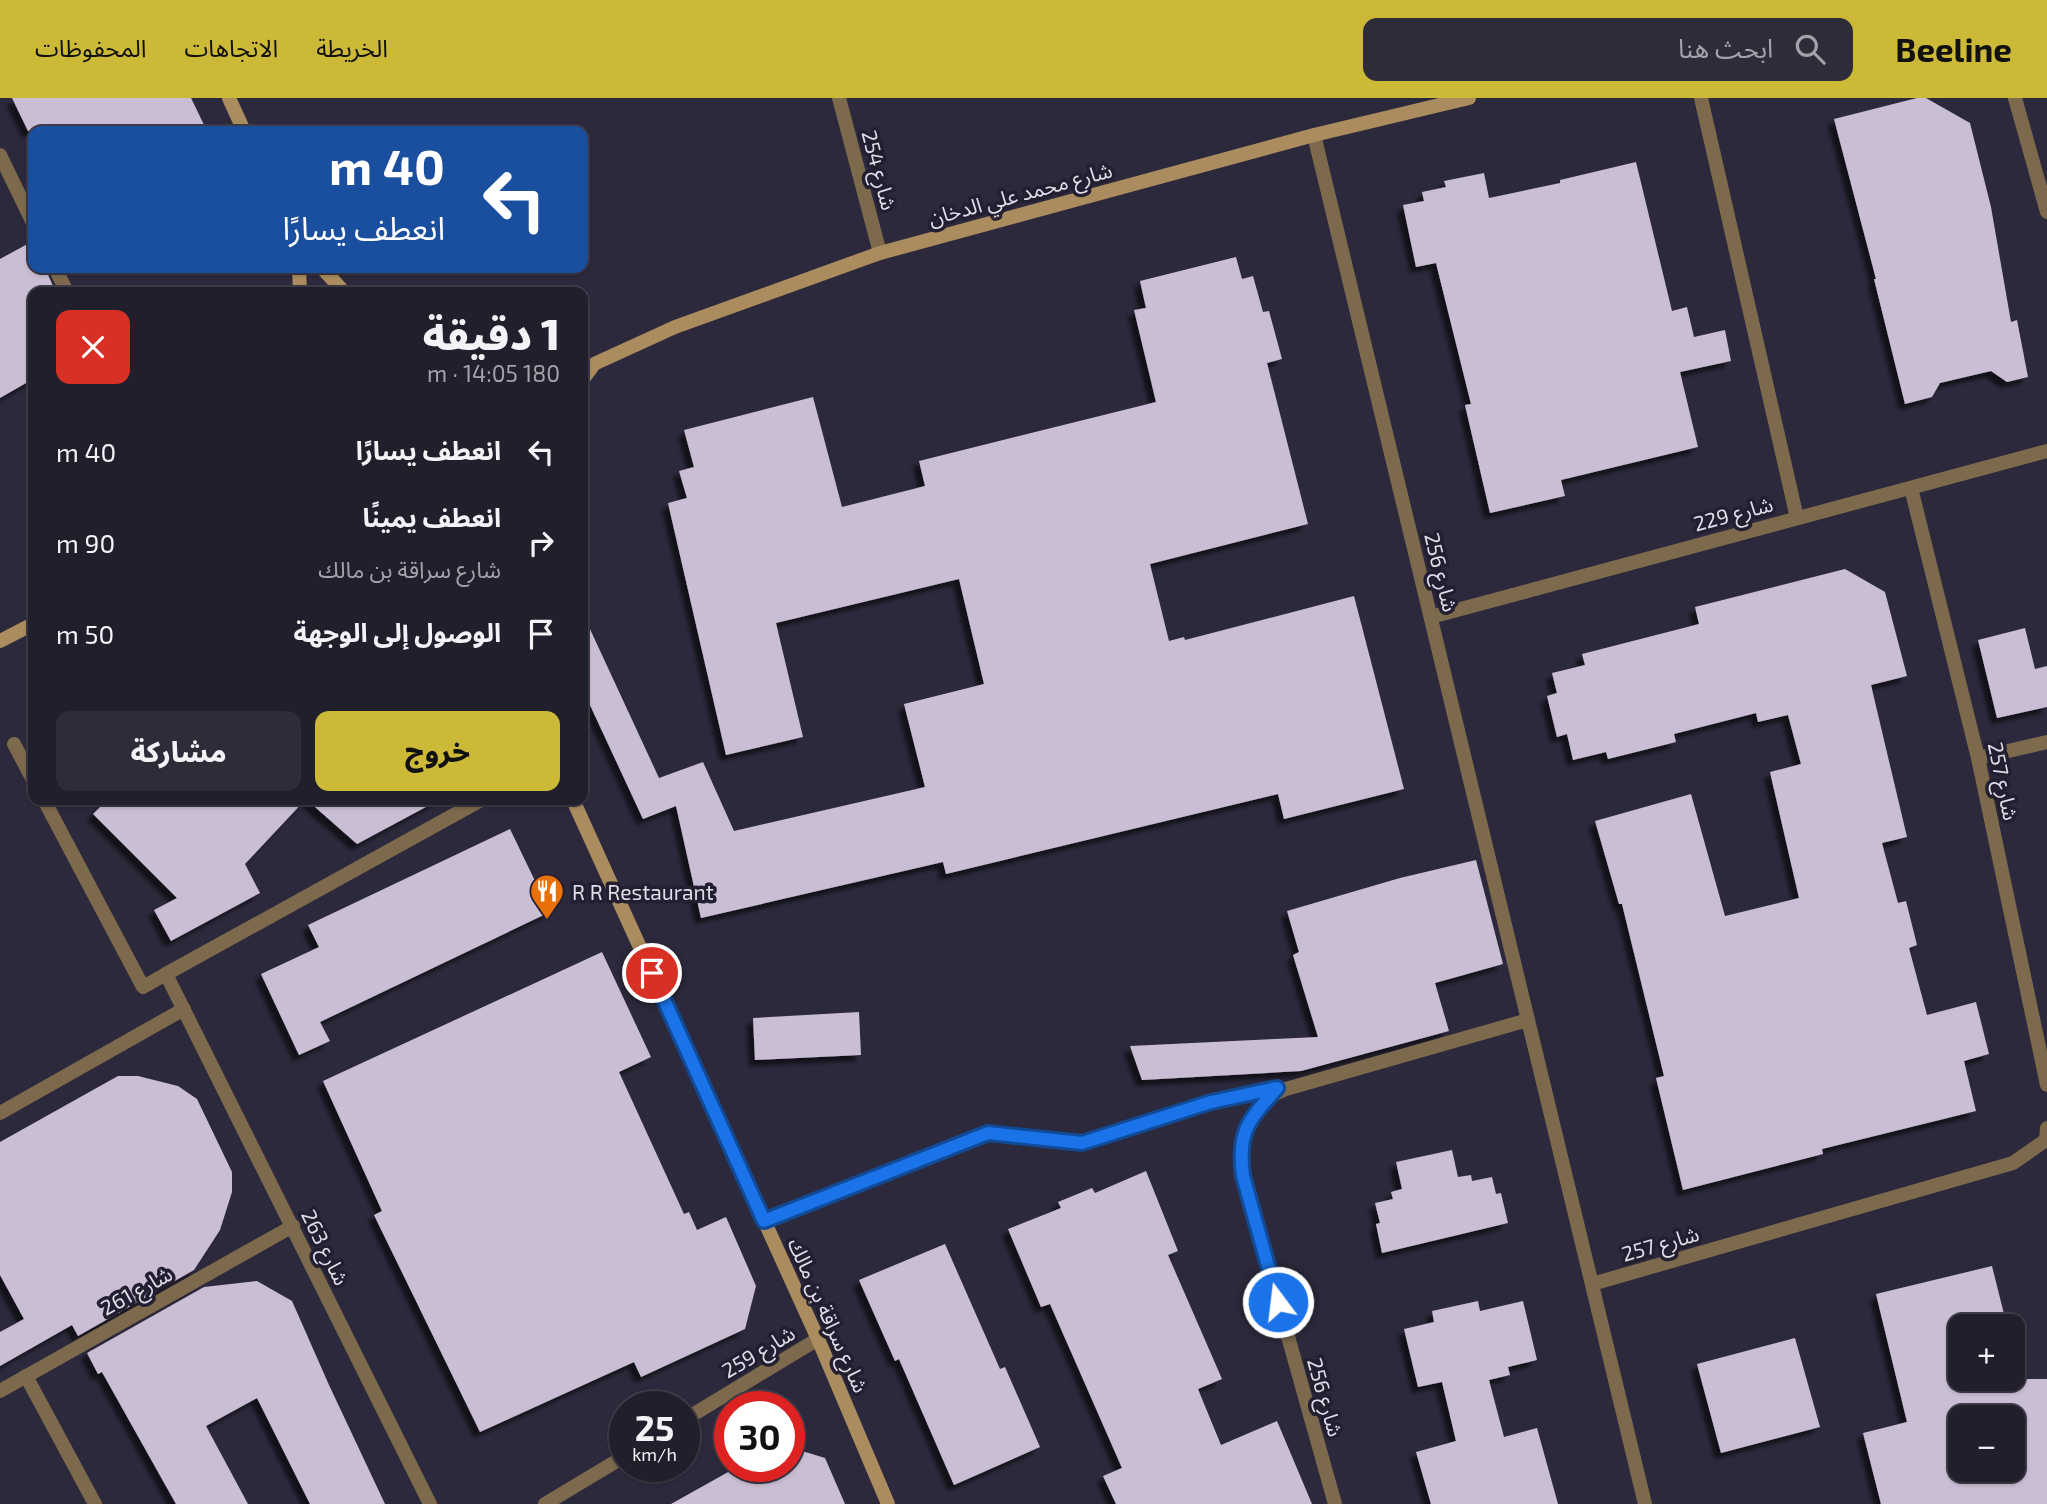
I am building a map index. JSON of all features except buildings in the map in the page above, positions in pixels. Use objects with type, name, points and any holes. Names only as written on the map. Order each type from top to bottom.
[{"type":"street","points":[[229,98],[242,126]]},
{"type":"street","name":"شارع 254","points":[[839,98],[880,253]]},
{"type":"street","name":"شارع محمد علي الدخان","points":[[588,363],[675,327],[880,253],[1314,135],[1469,98]]},
{"type":"street","points":[[1701,98],[1797,518]]},
{"type":"street","points":[[2015,98],[2047,212]]},
{"type":"street","name":"شارع 256","points":[[1314,135],[1645,1504]]},
{"type":"street","points":[[0,155],[28,213]]},
{"type":"street","points":[[327,273],[339,287]]},
{"type":"street","name":"شارع 229","points":[[1431,618],[2047,451]]},
{"type":"street","name":"شارع 257","points":[[1911,488],[1978,758],[2047,1085]]},
{"type":"street","points":[[0,641],[28,627]]},
{"type":"street","points":[[1978,758],[2047,742]]},
{"type":"street","points":[[14,744],[28,771]]},
{"type":"street","points":[[47,805],[143,987],[472,805]]},
{"type":"street","name":"شارع سراقة بن مالك","points":[[575,805],[818,1339],[888,1504]]},
{"type":"street","name":"شارع 263","points":[[166,974],[429,1504]]},
{"type":"street","points":[[0,1113],[184,1009]]},
{"type":"street","points":[[1277,1088],[1273,1095],[1528,1020]]},
{"type":"street","points":[[764,1221],[988,1133],[1082,1143],[1211,1102],[1277,1088]]},
{"type":"street","name":"شارع 256","points":[[1277,1088],[1248,1123],[1242,1138],[1243,1176],[1335,1504]]},
{"type":"street","name":"شارع 257","points":[[1592,1284],[2013,1163],[2046,1140],[2047,1129]]},
{"type":"street","name":"شارع 261","points":[[0,1391],[293,1226]]},
{"type":"street","name":"شارع 259","points":[[700,1410],[818,1339]]},
{"type":"street","points":[[26,1376],[95,1504]]},
{"type":"street","points":[[545,1504],[609,1466]]},
{"type":"place","name":"R R Restaurant","points":[[547,921]]},
{"type":"route","points":[[652,973],[764,1221],[988,1133],[1082,1143],[1211,1102],[1277,1088],[1248,1123],[1242,1138],[1241,1159],[1243,1176],[1278,1302]]}]
